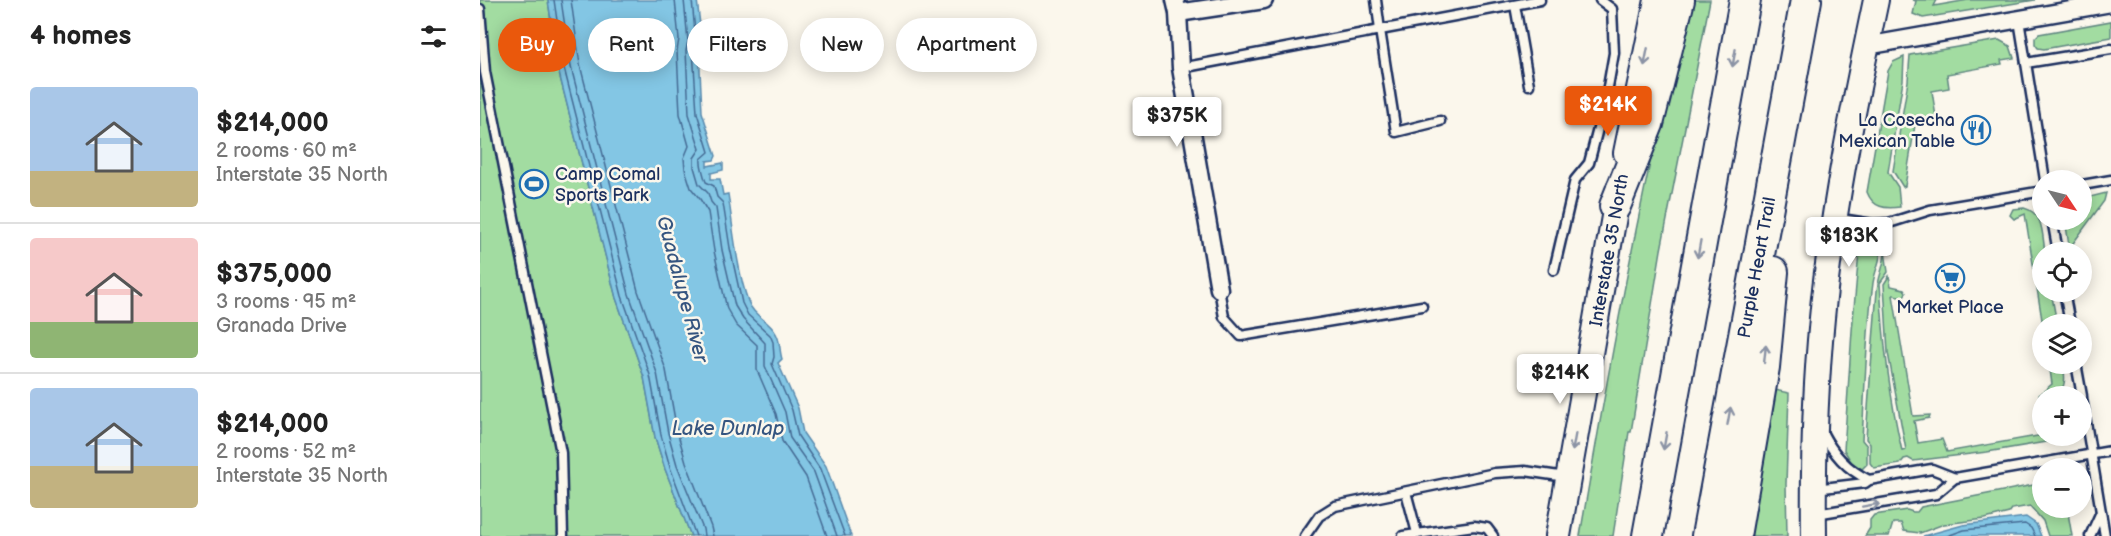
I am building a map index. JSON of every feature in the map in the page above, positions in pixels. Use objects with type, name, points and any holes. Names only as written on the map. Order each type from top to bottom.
[{"type":"highway","points":[[1616,206],[1648,124],[1679,0]]},
{"type":"highway","points":[[1648,536],[1745,0]]},
{"type":"highway","name":"Purple Heart Trail","points":[[1707,536],[1806,0]]},
{"type":"highway","points":[[1735,536],[1764,367],[1798,40]]},
{"type":"main road","name":"Interstate 35 North","points":[[1558,536],[1616,206],[1657,0]]},
{"type":"main road","points":[[1814,525],[1815,417],[1822,317],[1840,183],[1876,0]]},
{"type":"street","points":[[1219,289],[1181,68],[1177,7],[1264,0]]},
{"type":"street","points":[[1866,46],[2111,3]]},
{"type":"lane","points":[[1376,0],[1396,132],[1440,121]]},
{"type":"lane","points":[[1181,68],[1540,0]]},
{"type":"lane","points":[[1554,270],[1575,180],[1589,163],[1606,98],[1614,54],[1612,9],[1600,0]]},
{"type":"lane","points":[[1515,5],[1529,85]]},
{"type":"lane","points":[[480,9],[485,72],[561,453],[563,536]]},
{"type":"lane","points":[[2019,20],[2043,170]]},
{"type":"lane","points":[[2026,63],[2111,49]]},
{"type":"lane","points":[[2092,183],[2111,180]]},
{"type":"lane","points":[[1835,218],[1873,224],[1889,223],[1930,210],[2032,193]]},
{"type":"lane","points":[[1219,289],[1224,317],[1241,336],[1422,306]]},
{"type":"lane","points":[[1815,417],[1837,457],[1858,475],[1869,480]]},
{"type":"lane","points":[[2090,446],[2105,536]]},
{"type":"lane","points":[[1814,525],[1936,494],[1955,478],[2111,451]]},
{"type":"lane","points":[[1814,489],[1865,483],[1869,480],[1932,469],[1955,478]]},
{"type":"lane","points":[[1305,536],[1319,516],[1335,506],[1495,473],[1525,471],[1568,477]]},
{"type":"lane","points":[[1406,492],[1417,533]]},
{"type":"lane","points":[[2090,536],[2101,511]]},
{"type":"lane","points":[[1402,536],[1474,526],[1487,528],[1493,536]]},
{"type":"green space","name":"Camp Comal Sports Park","points":[[480,0],[548,0],[551,18],[498,18],[498,72],[559,72],[616,298],[644,377],[655,437],[691,536],[480,536]]},
{"type":"green space","points":[[1688,0],[1710,0],[1661,250],[1613,536],[1580,536],[1642,200]]},
{"type":"green space","points":[[1913,0],[1937,0],[1934,6],[1968,0],[2035,0],[1923,18],[1913,14],[1916,1]]},
{"type":"green space","points":[[2111,21],[2111,37],[2044,49],[2038,48],[2035,44],[2035,38],[2039,34]]},
{"type":"green space","points":[[1999,40],[2010,46],[2014,58],[2001,60],[2002,64],[1947,74],[1949,88],[1932,91],[1936,117],[1916,119],[1903,187],[1893,171],[1910,55]]},
{"type":"green space","points":[[1904,57],[1903,80],[1888,172],[1898,187],[1900,207],[1889,208],[1876,204],[1867,192],[1888,71],[1893,62]]},
{"type":"green space","points":[[2106,193],[2104,201],[2092,217],[2092,196]]},
{"type":"green space","points":[[2024,208],[2031,211],[2032,230],[2042,230],[2044,242],[2032,242],[2032,258],[2025,214],[2014,219],[2010,215],[2013,209]]},
{"type":"green space","points":[[2067,230],[2083,230],[2074,242],[2068,242]]},
{"type":"green space","points":[[1879,239],[1881,250],[1873,283],[1866,361],[1862,440],[1867,446],[1867,464],[1862,469],[1852,463],[1844,450],[1852,331],[1859,252],[1867,243]]},
{"type":"green space","points":[[1885,251],[1888,272],[1880,283],[1883,325],[1890,388],[1902,451],[1906,450],[1888,353],[1884,284],[1889,276],[1891,286],[1904,289],[1906,292],[1904,297],[1893,295],[1913,416],[1930,415],[1929,418],[1914,421],[1918,443],[1942,439],[1947,452],[2032,437],[2032,444],[1913,461],[1908,458],[1900,464],[1874,468],[1870,463],[1870,444],[1866,439],[1877,291]]},
{"type":"green space","points":[[2039,302],[2053,302],[2055,314],[2041,314]]},
{"type":"green space","points":[[2051,374],[2065,374],[2063,386],[2050,386],[2052,384]]},
{"type":"green space","points":[[1770,389],[1789,393],[1787,536],[1749,536]]},
{"type":"green space","points":[[2032,485],[2032,508],[2030,506],[2012,509],[2009,513],[1985,519],[1944,524],[1920,533],[1904,531],[1901,523],[1893,523],[1889,536],[1865,536],[1874,515],[1907,510],[1917,512],[1921,507]]},
{"type":"green space","points":[[2040,518],[2069,518],[2072,536],[2048,536]]},
{"type":"water","name":"Lake Dunlap","points":[[548,0],[697,0],[699,18],[687,18],[687,72],[700,72],[702,112],[716,156],[714,160],[707,161],[707,166],[723,163],[723,170],[711,173],[711,179],[720,179],[723,195],[728,194],[738,263],[748,301],[753,310],[777,335],[782,359],[778,363],[798,408],[803,433],[826,466],[851,536],[691,536],[655,437],[644,377],[616,298],[559,72],[576,72],[576,18],[551,18]]},
{"type":"water","points":[[2026,517],[2036,524],[2041,536],[1923,536],[1963,525]]},
{"type":"place","name":"La Cosecha Mexican Table","points":[[1976,130]]},
{"type":"place","name":"Camp Comal Sports Park","points":[[534,184]]},
{"type":"place","name":"Market Place","points":[[1950,278]]},
{"type":"water label","name":"Guadalupe River","points":[[683,289]]}]
